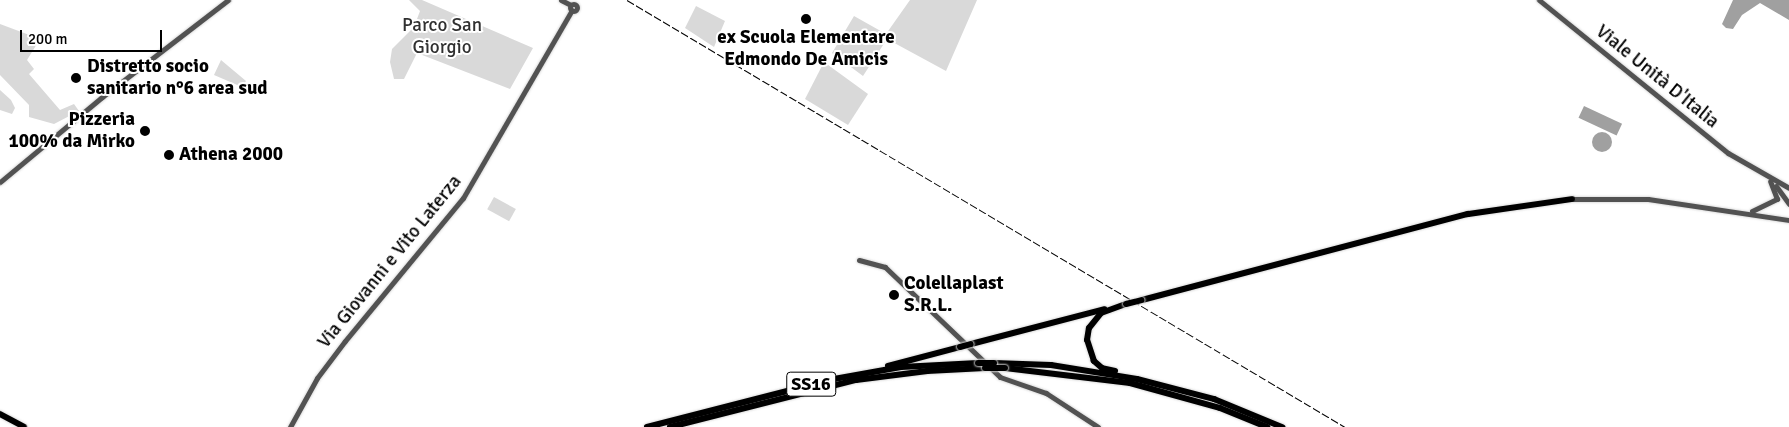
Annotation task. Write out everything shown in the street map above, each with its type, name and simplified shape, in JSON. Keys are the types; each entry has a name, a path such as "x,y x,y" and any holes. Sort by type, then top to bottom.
{"highway":[{"path":"859,374 959,344 971,344 1468,214 1572,200"},
{"path":"1126,304 1101,313 1089,328 1087,340 1094,360 1102,368 1165,382 1190,392"},
{"name":"SS16","path":"647,427 859,374 994,363 1086,370 1190,392 1282,427"},
{"name":"SS16","path":"670,427 856,380 927,371 984,368 1005,368 1130,383 1220,408 1267,427"},
{"path":"0,414 24,427"}],"street":[{"path":"0,182 94,103 228,0"},
{"name":"Via Giovanni e Vito Laterza","path":"290,427 317,378 345,341 463,198 572,8 561,0"},
{"name":"Viale Unità D'Italia","path":"1538,0 1688,122 1760,172"},
{"path":"1760,172 1774,184 1789,204"},
{"path":"1760,172 1789,188"},
{"path":"1751,211 1777,199 1774,184"},
{"path":"1572,200 1680,202 1751,211 1789,220"},
{"path":"859,260 884,267 959,344 1000,377 1046,393 1098,427"}],"green space":[{"name":"Parco San Giorgio","path":"409,0 422,0 533,48 510,89 417,53 404,79 394,79 390,62 392,49 414,27 420,11"},
{"path":"910,0 977,0 946,71 887,39 863,76 832,53 854,16 886,34"},
{"path":"696,6 725,21 714,47 685,28"},
{"path":"0,24 40,39 27,60 34,69 29,74 60,110 74,104 79,111 54,124 29,117 29,105 0,75"},
{"path":"221,60 246,81 242,87 214,75"},
{"path":"824,62 868,94 848,125 805,99"},
{"path":"0,90 11,100 15,108 12,114 0,110"},
{"path":"494,197 516,209 509,221 487,209"}],"shaded area":[{"path":"1733,0 1789,0 1789,20 1760,3 1742,15 1733,29 1726,28 1722,24"},
{"path":"1584,106 1622,124 1617,136 1579,118"},
{"path":"1602,132 1609,135 1612,142 1609,149 1602,152 1595,149 1592,142 1595,135"}],"railway":[{"path":"627,0 1345,427"}],"place":[{"name":"ex Scuola Elementare Edmondo De Amicis","path":"806,19"},
{"name":"Distretto socio sanitario n°6 area sud","path":"76,78"},
{"name":"Pizzeria 100% da Mirko","path":"145,131"},
{"name":"Athena 2000","path":"169,155"},
{"name":"Colellaplast S.R.L.","path":"894,295"}]}
